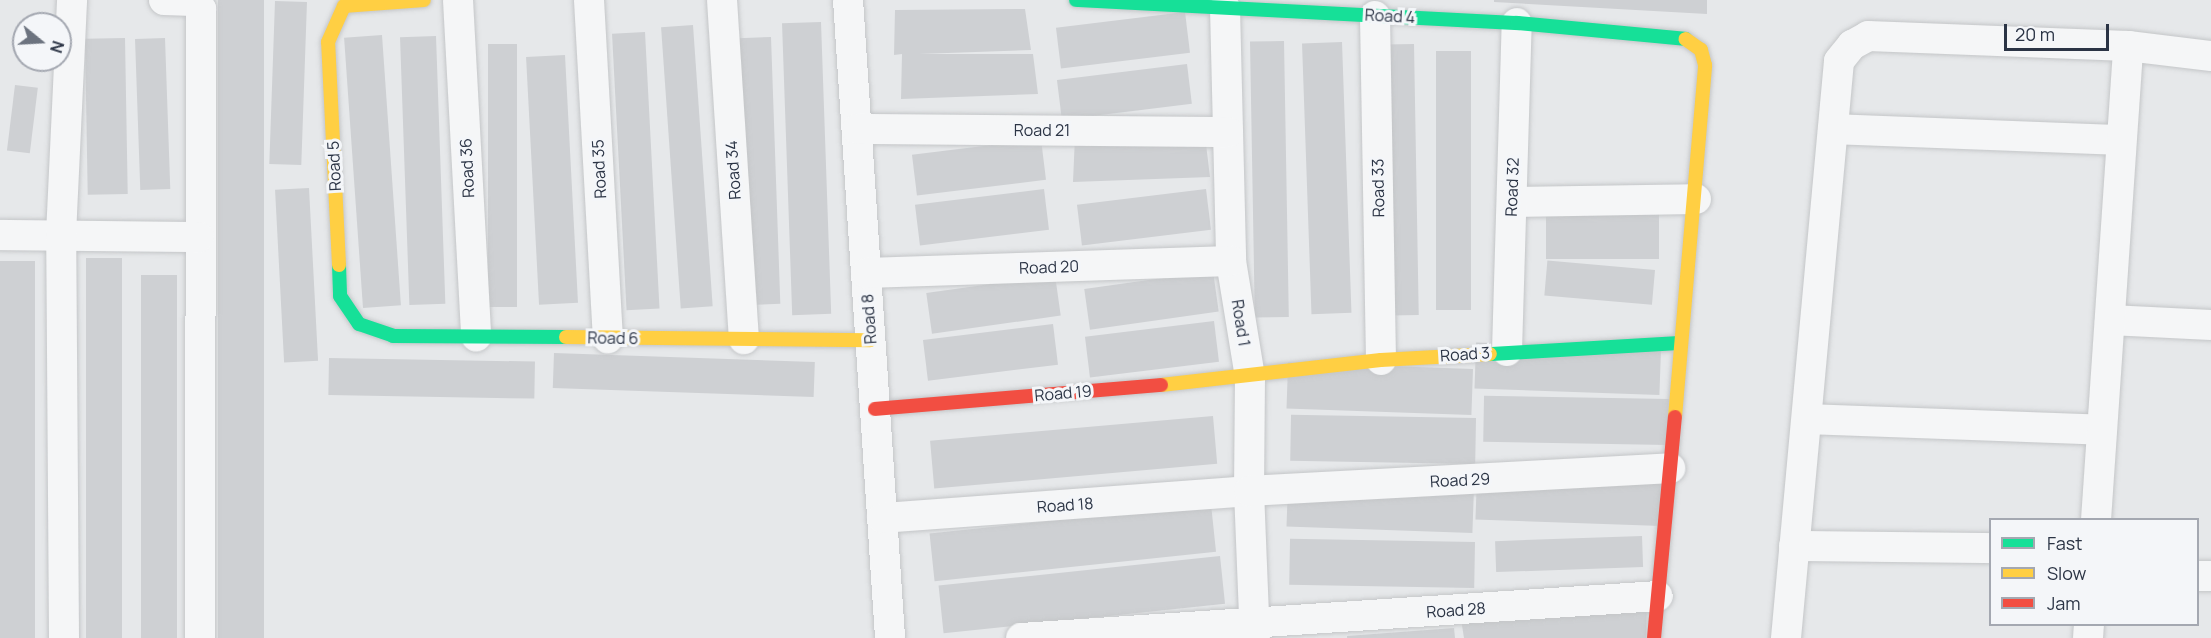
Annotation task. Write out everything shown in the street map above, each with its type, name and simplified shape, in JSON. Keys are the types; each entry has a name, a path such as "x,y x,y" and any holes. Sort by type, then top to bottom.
{"street":[{"path":"64,638 61,235 72,0"},
{"path":"164,0 194,1 201,9 200,638"},
{"name":"Road 5","path":"359,324 340,296 328,42 344,6 424,0"},
{"name":"Road 36","path":"458,0 476,337"},
{"name":"Road 35","path":"590,0 608,338"},
{"name":"Road 34","path":"722,0 744,339"},
{"name":"Road 8","path":"848,0 890,638"},
{"name":"Road 4","path":"1076,0 1517,23 1686,39 1701,50 1705,65 1695,199"},
{"name":"Road 1","path":"1225,8 1232,261 1250,377 1249,491 1254,631"},
{"name":"Road 33","path":"1375,16 1381,360"},
{"name":"Road 32","path":"1507,351 1517,23"},
{"path":"1786,638 1839,61 1852,45 1868,36 2128,46 2211,56"},
{"path":"2096,518 2128,46"},
{"name":"Road 21","path":"857,129 1228,132"},
{"path":"1833,129 2121,140"},
{"path":"1512,202 1695,199 1654,638"},
{"path":"0,235 199,237"},
{"name":"Road 20","path":"866,273 1232,261"},
{"path":"2110,320 2211,325"},
{"name":"Road 6","path":"359,324 393,336 870,340"},
{"name":"Road 3","path":"1250,377 1381,360 1507,351 1681,343"},
{"name":"Road 19","path":"875,409 1250,377"},
{"path":"1807,419 2102,430"},
{"name":"Road 29","path":"1249,491 1671,468"},
{"name":"Road 18","path":"882,518 1249,491"},
{"path":"1794,546 1989,548"},
{"name":"Road 28","path":"1021,638 1254,631 1658,596"}],"building":[{"path":"218,0 264,0 264,638 218,638"},
{"path":"1494,0 1707,0 1707,14 1494,2"},
{"path":"275,1 307,2 301,165 269,164"},
{"path":"1025,9 1031,50 919,54 1033,54 1038,94 901,99 902,54 894,55 895,10"},
{"path":"1185,12 1190,53 1061,69 1056,28"},
{"path":"821,22 831,314 792,315 782,23"},
{"path":"693,25 713,306 681,309 661,27"},
{"path":"645,32 659,309 627,310 612,34"},
{"path":"382,35 401,305 363,308 344,38"},
{"path":"436,36 445,304 409,305 400,37"},
{"path":"771,37 780,304 747,305 738,38"},
{"path":"125,38 128,194 88,195 85,39"},
{"path":"165,38 170,189 140,190 135,39"},
{"path":"1284,41 1289,317 1255,318 1250,42"},
{"path":"1342,42 1351,313 1311,314 1302,43"},
{"path":"488,44 517,44 517,307 488,307"},
{"path":"1414,44 1419,315 1390,315 1385,45"},
{"path":"1436,51 1471,51 1471,310 1436,310"},
{"path":"565,55 578,303 539,305 526,57"},
{"path":"1187,64 1192,104 1062,120 1057,80"},
{"path":"15,85 38,88 30,153 7,151"},
{"path":"1075,136 1205,136 1210,177 1073,182"},
{"path":"1041,139 1046,180 917,196 912,155"},
{"path":"309,188 318,361 284,363 275,190"},
{"path":"1044,189 1049,230 920,246 915,205"},
{"path":"1206,189 1211,230 1082,246 1077,205"},
{"path":"1546,210 1659,210 1659,259 1546,259"},
{"path":"86,258 122,258 122,638 86,638"},
{"path":"0,261 35,261 35,638 0,638"},
{"path":"1547,261 1655,270 1652,305 1544,295"},
{"path":"1213,271 1219,312 1090,330 1084,289"},
{"path":"141,275 177,275 177,638 141,638"},
{"path":"1055,275 1061,316 932,334 926,293"},
{"path":"1214,321 1219,362 1090,378 1085,337"},
{"path":"1053,324 1058,365 928,381 923,340"},
{"path":"1476,343 1661,349 1659,395 1475,389"},
{"path":"554,353 815,362 814,397 553,388"},
{"path":"329,358 535,362 534,399 328,395"},
{"path":"1288,363 1473,369 1471,415 1287,409"},
{"path":"1484,396 1669,399 1668,445 1483,442"},
{"path":"1291,415 1476,418 1475,464 1290,461"},
{"path":"1213,416 1217,464 934,489 930,441"},
{"path":"1477,473 1663,479 1661,526 1475,519"},
{"path":"1288,481 1474,487 1472,533 1287,526"},
{"path":"1211,504 1216,552 935,581 930,534"},
{"path":"1642,536 1643,567 1496,572 1495,541"},
{"path":"1290,539 1475,542 1474,588 1289,585"},
{"path":"1220,556 1225,604 944,633 939,586"},
{"path":"1647,606 1646,638 1464,638 1461,619"},
{"path":"1454,628 1455,638 1347,638 1347,636"}],"traffic: fast":[{"path":"1076,0 1517,23 1685,39"},
{"path":"339,265 340,296 359,324 393,336 566,337"},
{"path":"1490,354 1681,343"}],"traffic: slow":[{"path":"339,265 328,42 344,6 424,0"},
{"path":"1675,417 1705,65 1701,50 1685,39"},
{"path":"566,337 870,340"},
{"path":"1161,385 1381,360 1490,354"}],"traffic: jam":[{"path":"875,409 1161,385"},
{"path":"1654,638 1675,417"}]}
